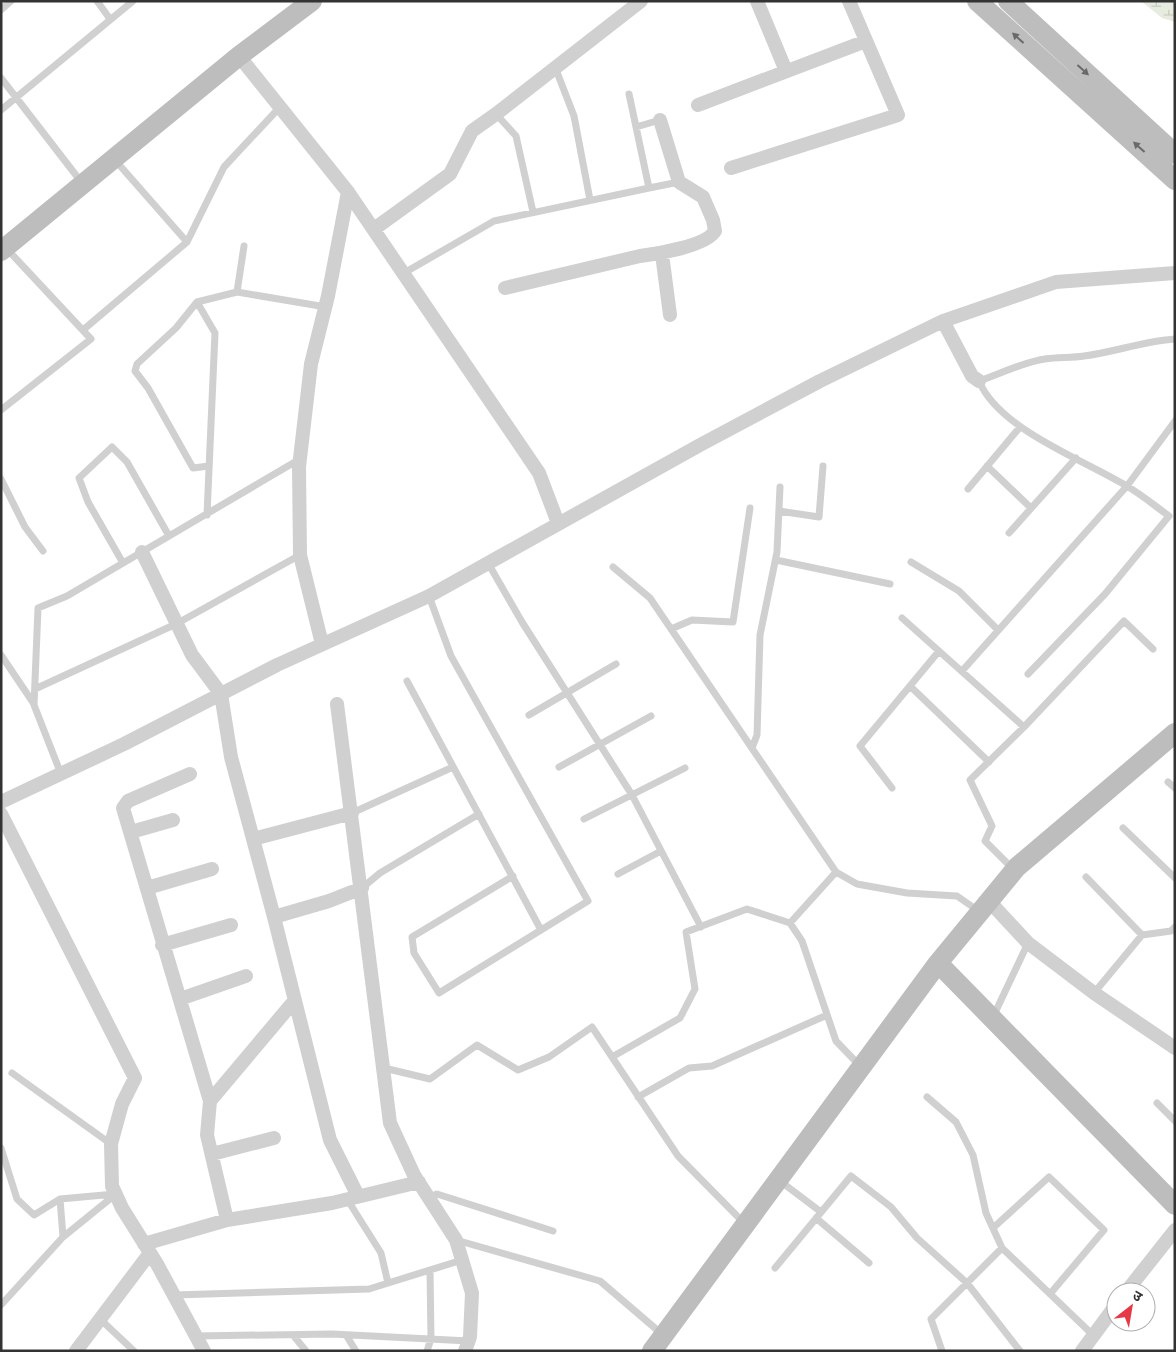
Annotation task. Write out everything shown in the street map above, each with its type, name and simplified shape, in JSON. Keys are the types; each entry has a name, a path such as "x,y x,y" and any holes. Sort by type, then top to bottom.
{"street":[{"path":"3,249 239,56 312,1"},
{"path":"374,230 450,174 472,131 555,67 624,6 641,1"},
{"path":"757,1 786,71"},
{"path":"731,168 898,115 849,1"},
{"path":"977,1 1175,180"},
{"path":"1008,1 1175,154"},
{"path":"698,105 866,41"},
{"path":"239,56 348,192 404,273 539,473 558,523"},
{"path":"505,288 640,256 662,254 703,240 715,231 703,197 679,182 660,120"},
{"path":"322,644 300,555 300,459 311,364 326,307 348,192"},
{"path":"662,254 670,315"},
{"path":"1,802 322,644 429,596 558,523 812,386 943,321 1056,282 1175,273"},
{"path":"943,321 972,376 979,381"},
{"path":"142,552 192,655 220,694 231,757 274,917 330,1140 353,1198"},
{"path":"338,704 390,1123 419,1182 456,1240 472,1293 467,1346"},
{"path":"658,1343 938,963 1014,870 1175,733"},
{"path":"190,774 125,804 124,808 162,945 210,1101 207,1135 227,1220"},
{"path":"253,839 352,813"},
{"path":"1,814 134,1078 122,1104 111,1144 112,1186 122,1208 147,1248 204,1351"},
{"path":"131,832 173,820"},
{"path":"147,888 212,869"},
{"path":"274,917 329,901 362,888"},
{"path":"984,907 1094,993 1175,1048"},
{"path":"162,945 231,925"},
{"path":"938,963 1175,1205"},
{"path":"180,999 246,976"},
{"path":"210,1101 295,1000"},
{"path":"212,1154 274,1138"},
{"path":"76,1351 100,1319 147,1248 227,1220 353,1198 419,1182"},
{"path":"1134,1282 1175,1230"},
{"path":"1082,1351 1106,1318"}],"lane":[{"path":"1,10 11,1"},
{"path":"97,1 110,20"},
{"path":"1,110 133,1"},
{"path":"555,67 574,116 590,200"},
{"path":"1,78 83,184"},
{"path":"629,94 649,188"},
{"path":"83,330 187,242 224,167 280,107"},
{"path":"496,114 516,136 533,212"},
{"path":"636,127 660,120"},
{"path":"114,159 187,242"},
{"path":"404,273 494,221 679,182"},
{"path":"237,292 244,246"},
{"path":"1,410 92,339 3,249"},
{"path":"209,466 193,468 148,388 135,371 137,364 176,328 196,302 237,292 326,307"},
{"path":"196,302 215,333 207,515"},
{"path":"1028,674 1104,594 1169,516 1127,486 1020,427 984,392 979,381 1044,359 1084,356 1130,345 1145,345 1154,340 1175,339"},
{"path":"962,671 1127,486 1175,421"},
{"path":"968,489 1020,427"},
{"path":"124,563 88,502 79,478 112,447 127,462 170,536"},
{"path":"1008,533 1076,458"},
{"path":"34,705 38,608 67,596 300,459"},
{"path":"779,511 820,517 823,466"},
{"path":"987,466 1031,508"},
{"path":"1,479 25,527 43,551"},
{"path":"752,748 757,735 760,635 776,560 780,488"},
{"path":"671,628 692,620 733,622 750,508"},
{"path":"35,689 176,624 300,555"},
{"path":"776,560 890,584"},
{"path":"911,562 959,590 998,630"},
{"path":"487,563 632,795 701,927"},
{"path":"613,567 650,598 836,872 857,884 907,893 957,896 984,907"},
{"path":"429,596 451,656 588,901 439,993 414,952 412,937 513,876"},
{"path":"902,618 1024,727"},
{"path":"1014,870 985,841 992,826 970,780 1024,727 1124,622 1153,649"},
{"path":"892,788 860,746 938,651"},
{"path":"1,655 34,705 61,774"},
{"path":"529,715 616,664"},
{"path":"407,681 541,930"},
{"path":"910,686 989,762"},
{"path":"559,767 651,716"},
{"path":"352,813 453,767"},
{"path":"584,819 685,768"},
{"path":"1168,782 1175,788"},
{"path":"362,888 380,873 479,814"},
{"path":"1123,828 1175,878"},
{"path":"618,874 661,851"},
{"path":"790,923 836,872"},
{"path":"1086,877 1142,935"},
{"path":"612,1057 680,1018 695,989 686,932 747,909 790,923 802,942 836,1040 861,1067"},
{"path":"1094,993 1142,935 1171,931 1175,927"},
{"path":"992,1019 1028,943"},
{"path":"638,1097 690,1068 712,1066 827,1015"},
{"path":"384,1068 430,1079 477,1045 518,1070 549,1057 592,1027 678,1156 745,1225"},
{"path":"12,1072 111,1144"},
{"path":"927,1097 956,1122 973,1155 986,1212 1002,1248 1093,1335"},
{"path":"1156,1102 1175,1121"},
{"path":"1,1148 17,1199 34,1215 60,1199 116,1194"},
{"path":"775,1268 851,1176 891,1207 917,1238 967,1283 1020,1351"},
{"path":"993,1228 1049,1177 1104,1230 1050,1294"},
{"path":"778,1180 819,1215 869,1263"},
{"path":"1,1304 63,1237 116,1194"},
{"path":"429,1198 437,1194 554,1231"},
{"path":"353,1198 381,1253 388,1283"},
{"path":"60,1199 63,1237"},
{"path":"456,1240 600,1281 658,1343"},
{"path":"942,1351 931,1319 1002,1248"},
{"path":"174,1296 369,1289 462,1260"},
{"path":"427,1351 431,1339 430,1270"},
{"path":"100,1319 134,1351"},
{"path":"293,1335 306,1351"},
{"path":"196,1336 346,1335 431,1339 467,1346"},
{"path":"346,1335 356,1351"}],"green space":[{"path":"1141,1 1175,1 1175,22 1162,18"}]}
